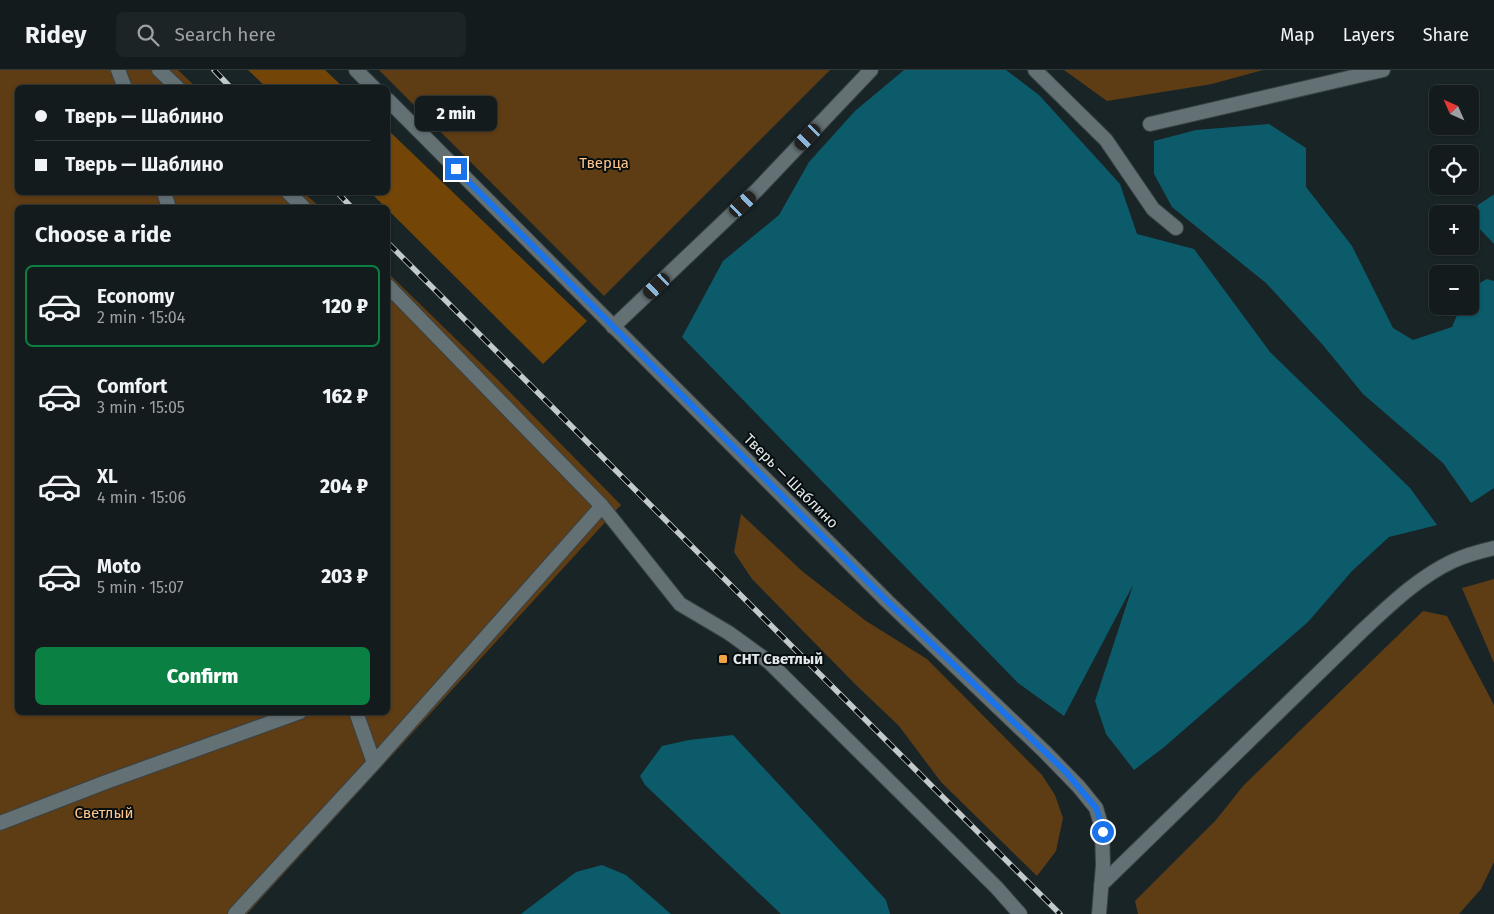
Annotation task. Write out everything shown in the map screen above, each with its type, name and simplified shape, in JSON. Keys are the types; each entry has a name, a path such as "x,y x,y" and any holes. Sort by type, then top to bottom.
{"street":[{"path":"118,70 124,85"},
{"path":"159,70 175,85"},
{"path":"356,70 371,85"},
{"path":"614,326 757,190 871,70"},
{"path":"1035,70 1106,140 1153,209 1176,228"},
{"path":"1150,124 1383,70"},
{"name":"Тверь — Шаблино","path":"390,102 887,601 1080,787 1096,808 1102,824 1103,851 1099,914"},
{"path":"291,195 301,205"},
{"path":"390,288 602,506 680,604 729,633 769,662 997,888 1020,914"},
{"path":"236,914 374,763 602,506"},
{"path":"1101,884 1350,642 1402,594 1432,572 1455,560 1494,548"},
{"path":"0,823 106,782 292,715"},
{"path":"357,715 374,763"}],"green space":[{"name":"Светлый","path":"0,70 178,70 194,85 15,85 15,195 306,195 318,205 15,205 15,715 390,715 390,275 497,379 621,505 247,914 0,914"},
{"name":"Тверца","path":"379,70 830,70 604,296"},
{"path":"1064,70 1263,70 1212,84 1107,101"},
{"path":"741,514 802,571 866,621 927,659 1042,775 1055,795 1063,818 1056,851 1037,876 941,782 899,726 752,579 734,552"},
{"path":"1494,579 1494,663 1462,588"},
{"path":"1423,611 1447,616 1494,705 1494,862 1481,889 1459,914 1138,914 1135,901 1216,820 1243,786"}],"shaded area":[{"path":"248,70 325,70 341,85 264,85"},
{"path":"390,132 587,321 543,364 390,212 390,205 383,205 373,195 390,195"}],"water":[{"path":"904,70 1006,70 1039,95 1120,184 1137,234 1194,249 1270,352 1410,488 1437,525 1389,537 1352,571 1308,622 1163,748 1134,770 1106,734 1095,701 1133,585 1064,716 1018,683 682,337 723,261 779,215 809,162 855,111"},
{"path":"1269,124 1306,148 1306,187 1352,246 1393,328 1413,340 1452,327 1457,315 1479,315 1479,283 1487,279 1494,281 1494,488 1471,503 1443,463 1363,394 1322,344 1266,283 1172,207 1154,174 1154,141 1196,130"},
{"path":"1494,195 1494,244 1479,228 1478,205"},
{"path":"733,735 886,900 890,914 781,914 645,785 640,776 662,746 689,740"},
{"path":"602,865 626,875 671,914 521,914 576,872"}],"railway":[{"path":"214,70 228,85"},
{"path":"340,195 349,205"},
{"path":"390,245 1060,914"}],"place":[{"name":"СНТ Светлый","path":"723,659"}],"route":[{"path":"456,169 887,601 1065,771 1096,808 1103,832"}]}
